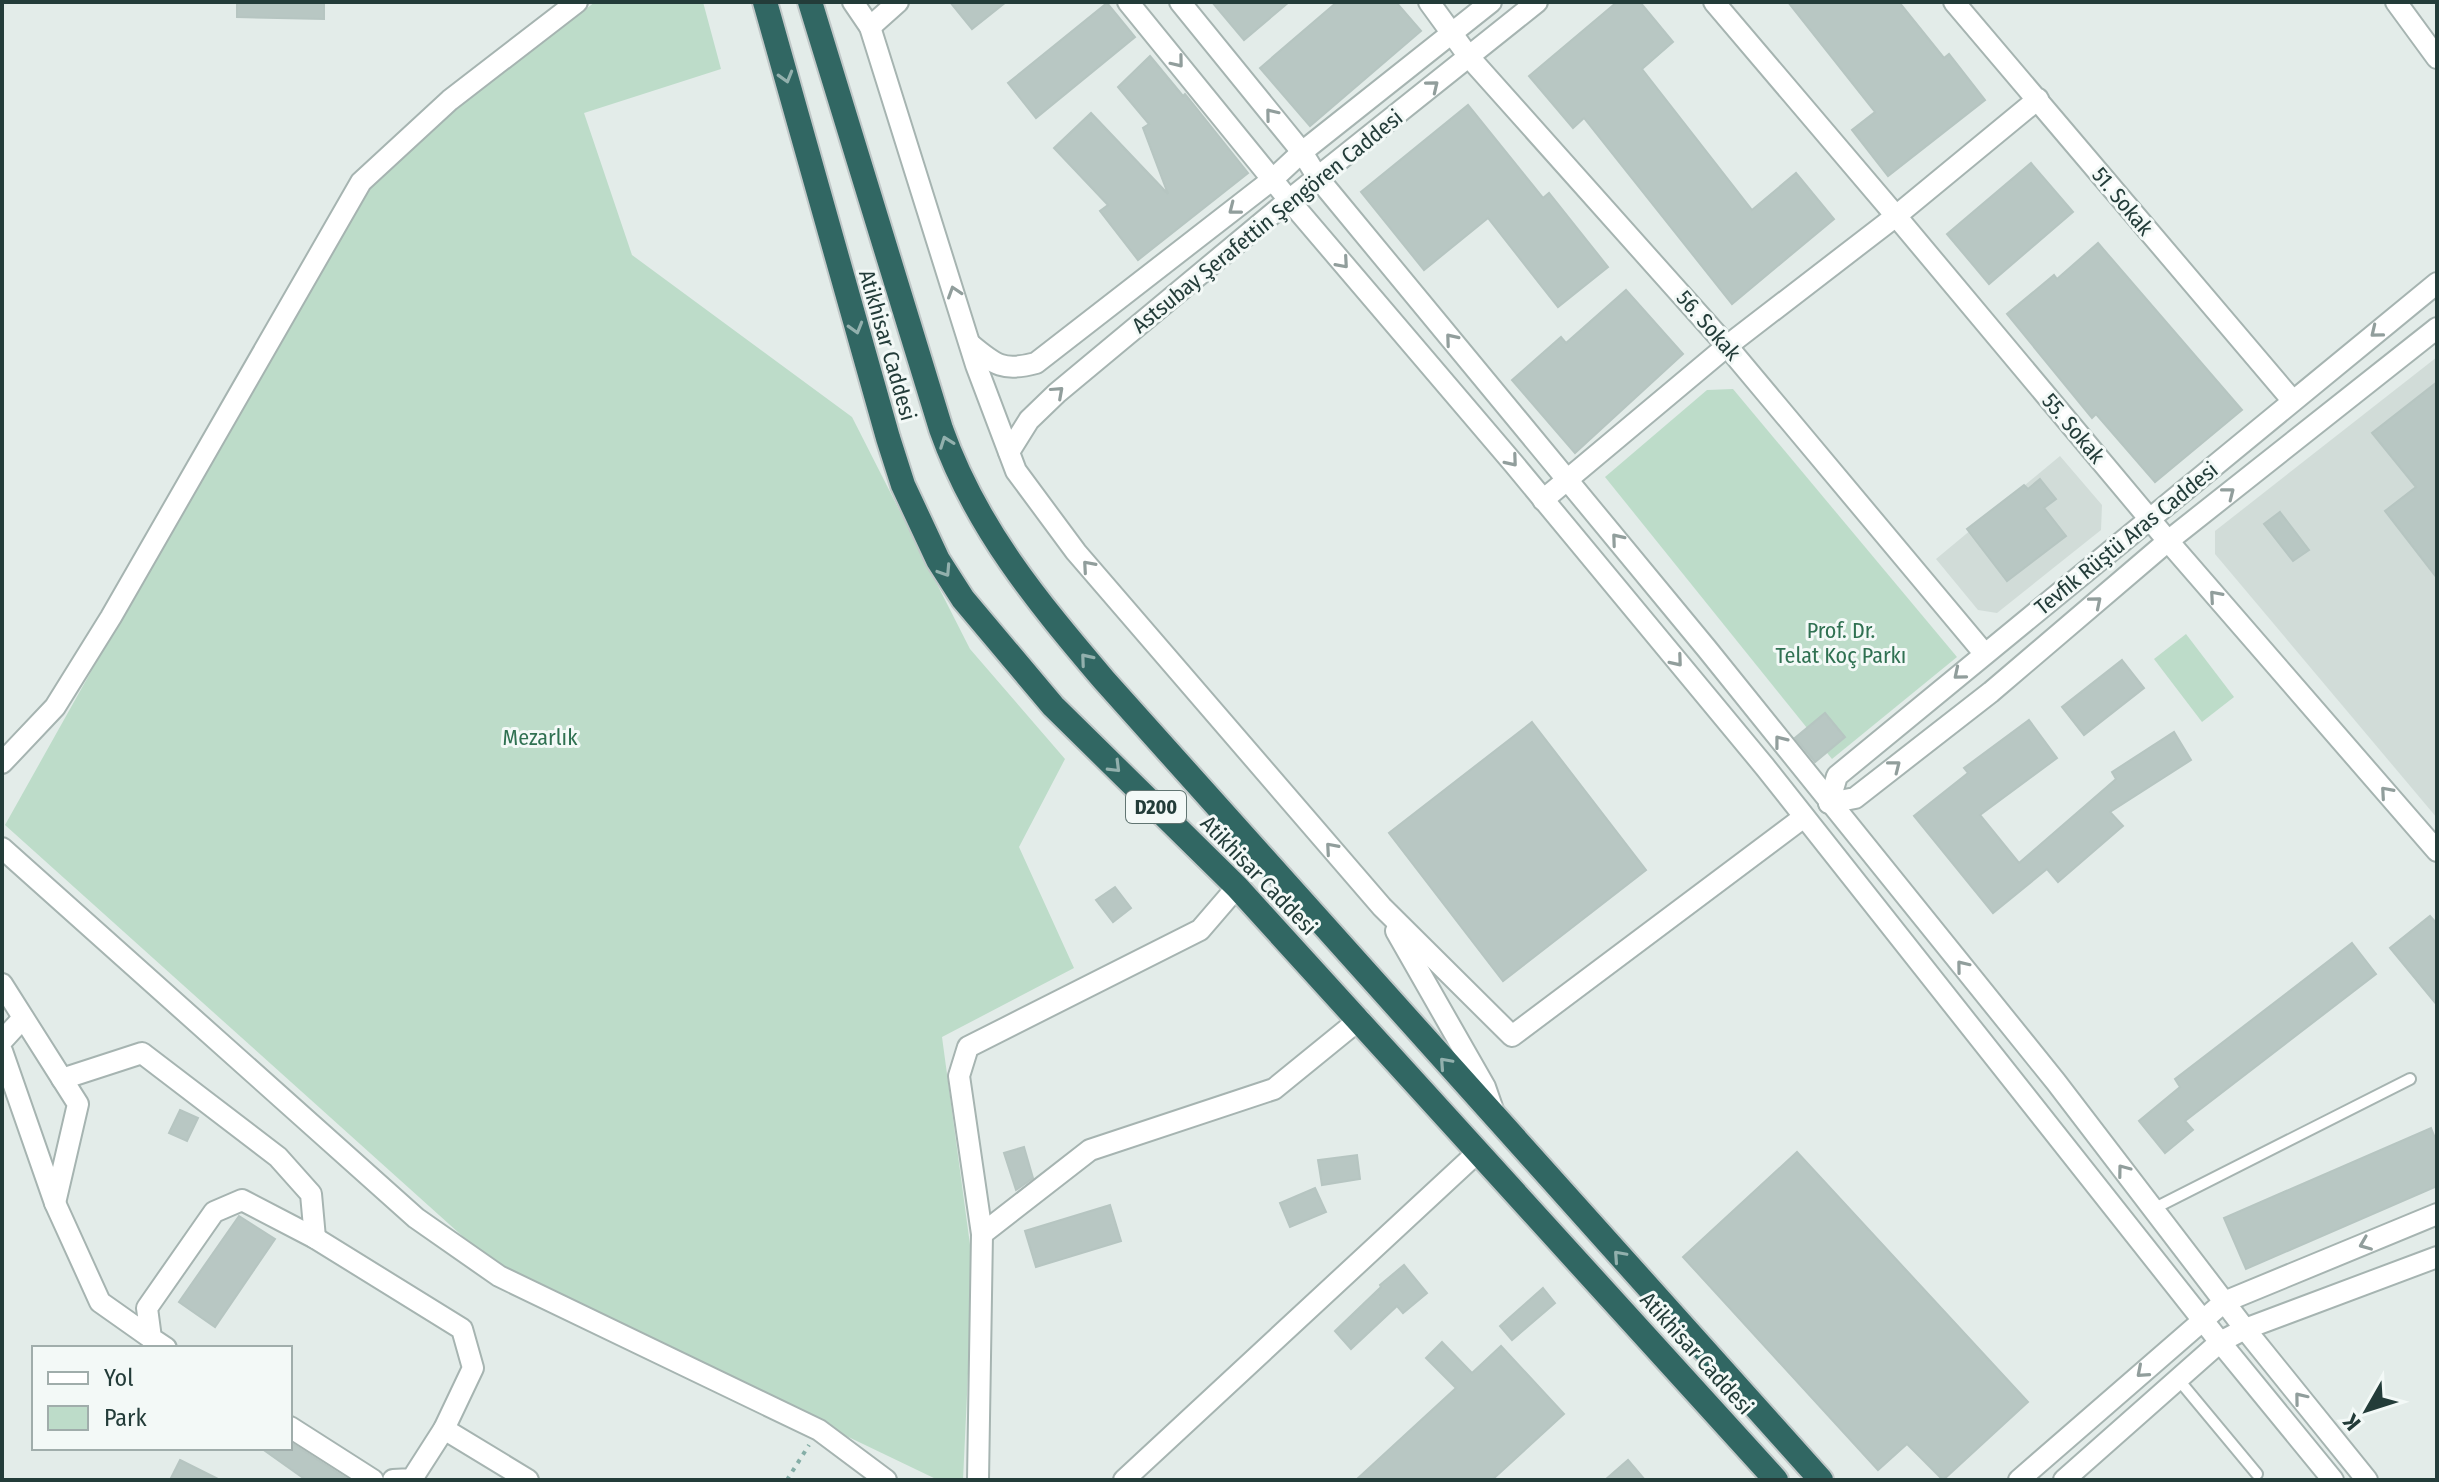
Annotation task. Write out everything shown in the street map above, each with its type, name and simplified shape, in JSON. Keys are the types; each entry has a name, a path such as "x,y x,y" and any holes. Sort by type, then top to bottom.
{"highway":[{"name":"Atikhisar Caddesi","path":"765,2 903,485 938,560 963,599 1053,706 1237,887 1360,1019 1776,1480"},
{"name":"Atikhisar Caddesi","path":"810,2 956,472 1008,560 1058,626 1821,1480"},
{"path":"1714,1411 1762,1480"}],"street":[{"path":"2,763 55,707 111,617 361,182 450,100 577,2"},
{"path":"853,2 870,27 970,343 1016,471 1076,552 1382,907 1512,1036 1804,817"},
{"path":"1128,2 1289,200 1543,500 1804,817 2333,1480"},
{"path":"1180,2 1302,152 1318,178 1707,649 2056,1082 2245,1329 2367,1480"},
{"name":"56. Sokak","path":"1429,2 1469,57 1727,346 1984,653"},
{"name":"Astsubay Şerafettin Şengören Caddesi","path":"970,343 999,366 1017,369 1036,363 1273,179 1302,152 1491,2"},
{"name":"Astsubay Şerafettin Şengören Caddesi","path":"1009,452 1029,420 1057,393 1289,200 1537,2"},
{"name":"55. Sokak","path":"1714,2 2168,541 2437,851"},
{"name":"51. Sokak","path":"1954,2 2292,400"},
{"path":"2396,2 2437,58"},
{"path":"870,27 892,5"},
{"path":"1543,500 1727,346 1896,216 2038,99"},
{"name":"Tevfik Rüştü Aras Caddesi","path":"2437,283 1837,776 1829,803 1855,798 1991,692 2168,541 2437,328"},
{"path":"2,848 416,1218 499,1276 819,1430 886,1480"},
{"path":"978,1480 982,1234 959,1076 968,1047 1200,930 1237,887"},
{"path":"1382,907 1485,1087 1498,1122"},
{"path":"2,984 78,1104 55,1203"},
{"path":"2,1041 23,1018"},
{"path":"982,1234 1090,1150 1274,1089 1360,1019"},
{"path":"2,1051 55,1203 100,1302 159,1343"},
{"path":"62,1079 142,1053 278,1157 311,1194 315,1238"},
{"path":"1124,1480 1479,1151"},
{"path":"159,1343 147,1308 214,1212 242,1200 315,1238 462,1329 473,1368 444,1429 412,1479 393,1480"},
{"path":"2019,1480 2224,1302 2437,1214"},
{"path":"2064,1480 2220,1342 2245,1329 2437,1257"},
{"path":"292,1428 373,1480"},
{"path":"444,1429 528,1480"}],"lane":[{"path":"2153,1209 2410,1079"},
{"path":"2178,1379 2257,1474"}],"path":[{"path":"787,1480 819,1430"}],"shaded area":[{"path":"2437,357 2437,818 2215,554 2215,531"},
{"path":"2060,456 2102,505 2101,530 1997,613 1978,610 1936,559"}],"green space":[{"name":"Mezarlık","path":"595,2 703,2 721,69 584,113 632,255 852,417 970,649 1065,759 1019,847 1074,968 942,1037 973,1267 963,1480 938,1480 499,1269 5,825 357,197 399,151"},
{"name":"Prof. Dr. Telat Koç Parkı","path":"1733,389 1957,657 1832,759 1605,477 1707,390"},
{"path":"2186,634 2234,697 2202,722 2154,659"}],"building":[{"path":"237,2 324,2 324,19 237,17"},
{"path":"950,2 1006,2 972,29"},
{"path":"1212,2 1289,2 1244,40"},
{"path":"1337,2 1396,2 1421,31 1310,126 1260,68"},
{"path":"1617,2 1640,2 1673,42 1642,69 1752,210 1796,173 1834,219 1732,304 1584,118 1573,128 1529,76"},
{"path":"1788,2 1899,2 1944,58 1949,54 1985,100 1888,176 1852,130 1875,112"},
{"path":"1107,3 1135,37 1036,118 1008,83"},
{"path":"1150,56 1183,96 1185,94 1248,173 1138,260 1100,211 1108,205 1054,148 1091,113 1168,194 1143,128 1149,124 1118,87"},
{"path":"1468,105 1543,198 1549,193 1608,267 1558,307 1488,218 1424,270 1361,192"},
{"path":"2031,163 2073,212 1989,284 1947,234"},
{"path":"2098,243 2242,410 2155,482 2096,414 2092,418 2007,314 2054,275 2057,279"},
{"path":"1626,290 1683,354 1575,453 1512,380 1561,337 1566,343"},
{"path":"2437,382 2437,578 2385,511 2416,487 2372,433"},
{"path":"2040,479 2056,499 2044,508 2066,536 2007,581 1967,529 2024,485 2028,489"},
{"path":"2280,512 2309,550 2293,561 2264,524"},
{"path":"2122,660 2144,688 2084,735 2062,707"},
{"path":"1825,713 1845,737 1815,762 1795,738"},
{"path":"2029,720 2057,758 1980,815 2019,863 2116,779 2112,772 2174,732 2191,760 2110,812 2123,826 2058,882 2047,869 1993,913 1914,816 1968,773 1964,768"},
{"path":"1532,722 1646,870 1503,981 1389,833"},
{"path":"1115,887 1131,908 1113,922 1096,900"},
{"path":"2430,916 2437,924 2437,1005 2390,948"},
{"path":"2352,943 2376,974 2185,1121 2193,1130 2165,1153 2139,1121 2180,1087 2175,1079"},
{"path":"180,1110 198,1118 187,1141 169,1133"},
{"path":"2431,1128 2437,1143 2437,1186 2246,1269 2224,1218"},
{"path":"1024,1147 1033,1178 1016,1190 1004,1153"},
{"path":"1797,1152 2028,1402 1943,1480 1907,1444 1878,1470 1683,1257"},
{"path":"1357,1155 1360,1179 1322,1185 1318,1160"},
{"path":"1315,1188 1326,1212 1290,1227 1280,1203"},
{"path":"1110,1205 1121,1241 1036,1267 1025,1231"},
{"path":"239,1216 275,1239 215,1327 179,1302"},
{"path":"1404,1265 1427,1293 1403,1313 1397,1306 1351,1349 1335,1331"},
{"path":"1543,1288 1555,1303 1512,1340 1500,1326"},
{"path":"1442,1342 1472,1373 1501,1346 1564,1414 1492,1480 1356,1480 1456,1388 1426,1358"},
{"path":"292,1443 349,1480 306,1480 264,1450 292,1450"},
{"path":"180,1460 220,1480 170,1480"},
{"path":"1628,1460 1645,1480 1605,1480"}]}
